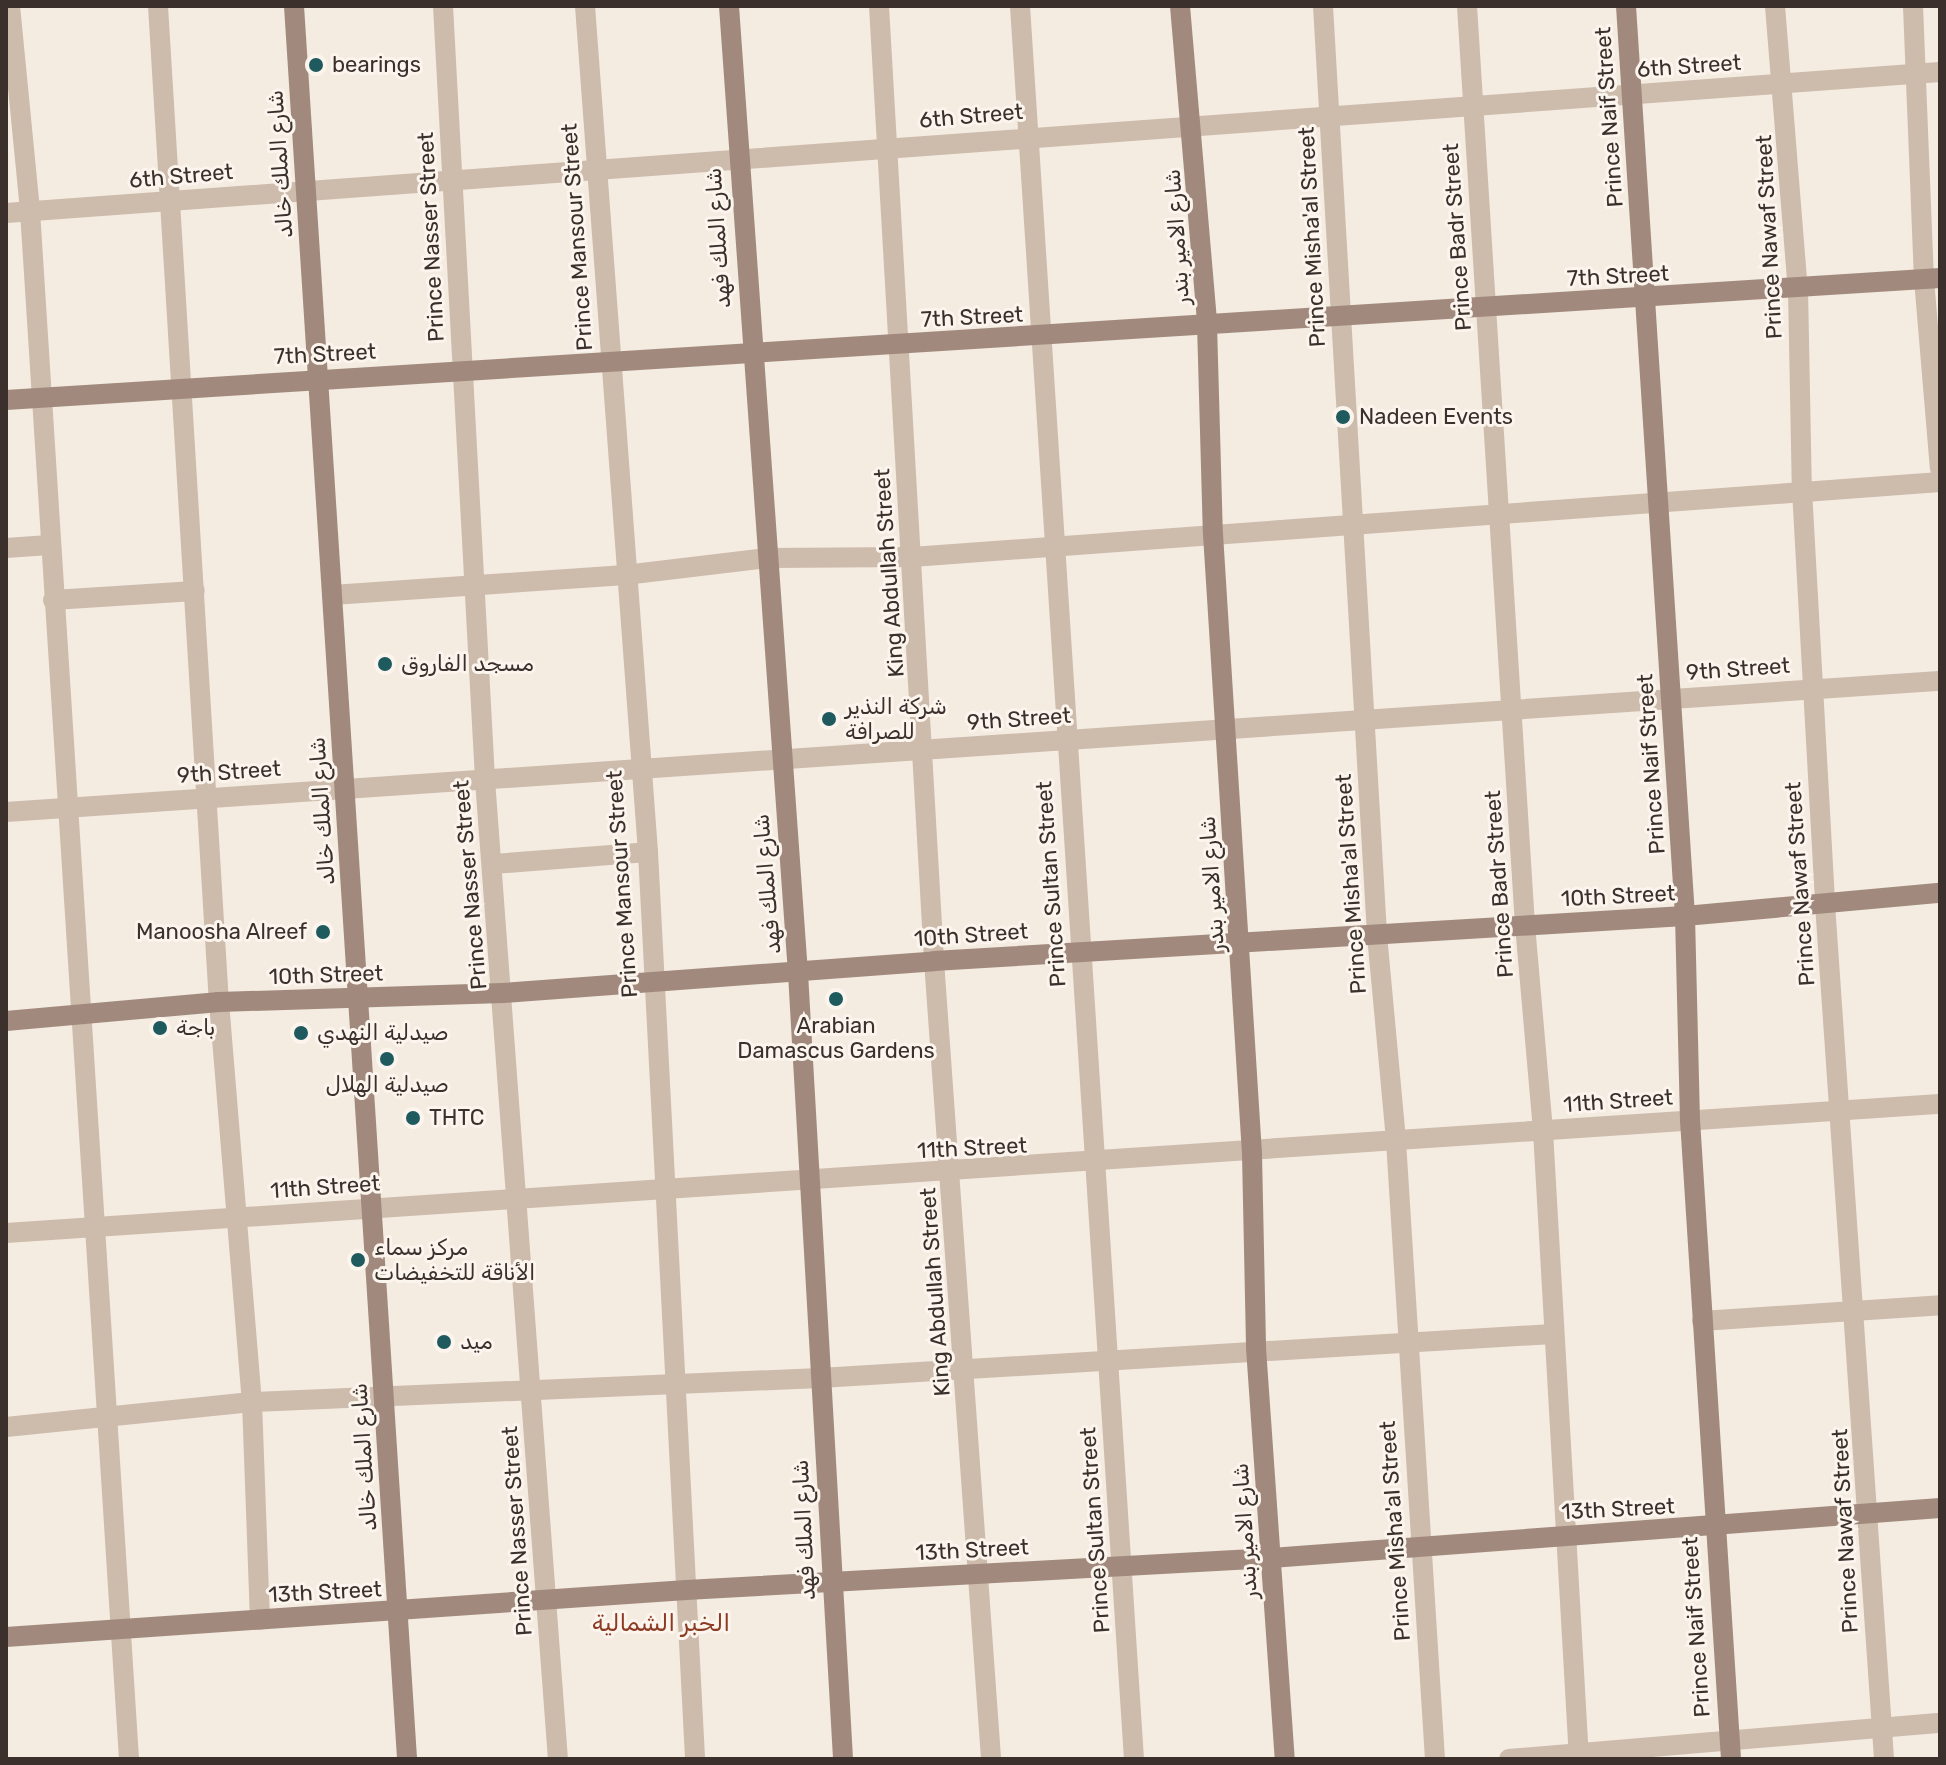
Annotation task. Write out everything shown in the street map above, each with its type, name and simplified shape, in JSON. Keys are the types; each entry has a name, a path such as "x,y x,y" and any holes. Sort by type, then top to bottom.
{"street":[{"path":"10,6 30,211 79,1017 111,1418 129,1759"},
{"path":"158,6 209,798 219,1002 252,1402 260,1620"},
{"name":"شارع الملك خالد","path":"294,6 407,1759"},
{"name":"Prince Nasser Street","path":"443,6 485,780 519,1198 530,1391 558,1759"},
{"name":"Prince Mansour Street","path":"585,6 638,768 648,852 695,1759"},
{"name":"شارع الملك فهد","path":"729,6 736,157 798,973 843,1759"},
{"name":"King Abdullah Street","path":"879,6 934,961 991,1759"},
{"name":"Prince Sultan Street","path":"1020,6 1040,337 1057,545 1065,740 1097,1164 1134,1759"},
{"name":"شارع الامير بندر","path":"1180,6 1193,124 1207,324 1213,534 1252,1154 1256,1348 1285,1759"},
{"name":"Prince Misha'al Street","path":"1323,6 1377,935 1396,1141 1435,1759"},
{"name":"Prince Badr Street","path":"1467,6 1525,925 1543,1131 1578,1757"},
{"name":"Prince Naif Street","path":"1626,6 1685,916 1690,1120 1713,1527 1731,1759"},
{"name":"Prince Nawaf Street","path":"1775,6 1784,83 1798,289 1802,490 1825,904 1856,1309 1884,1759"},
{"path":"1913,6 1932,278 1940,468"},
{"name":"6th Street","path":"6,213 1028,135 1940,72"},
{"name":"7th Street","path":"6,400 751,351 1040,337 1207,324 1645,299 1932,278"},
{"path":"332,595 625,575 768,558 912,557 1940,482"},
{"path":"6,548 49,545"},
{"path":"53,600 195,591"},
{"name":"9th Street","path":"6,812 1940,681"},
{"path":"493,864 648,852"},
{"name":"10th Street","path":"6,1021 79,1017 219,1002 503,993 934,961 1685,916 1940,893"},
{"name":"11th Street","path":"6,1233 373,1207 1252,1154 1396,1141 1940,1104"},
{"path":"1702,1321 1940,1305"},
{"path":"6,1427 252,1402 530,1391 674,1381 820,1378 1109,1361 1256,1348 1553,1334"},
{"name":"13th Street","path":"6,1637 686,1590 1271,1558 1940,1508"},
{"path":"1509,1759 1578,1757 1728,1737 1940,1723"}],"place":[{"name":"bearings","path":"316,65"},
{"name":"Nadeen Events","path":"1343,417"},
{"name":"مسجد الفاروق","path":"385,664"},
{"name":"شركة النذير للصرافة","path":"829,719"},
{"name":"Manoosha Alreef","path":"323,932"},
{"name":"Arabian Damascus Gardens","path":"836,999"},
{"name":"باجة","path":"160,1028"},
{"name":"صيدلية النهدي","path":"301,1033"},
{"name":"صيدلية الهلال","path":"387,1059"},
{"name":"THTC","path":"413,1118"},
{"name":"مركز سماء الأناقة للتخفيضات","path":"358,1260"},
{"name":"ميد","path":"444,1342"}],"district":[{"name":"الخبر الشمالية","path":"661,1624"}]}
